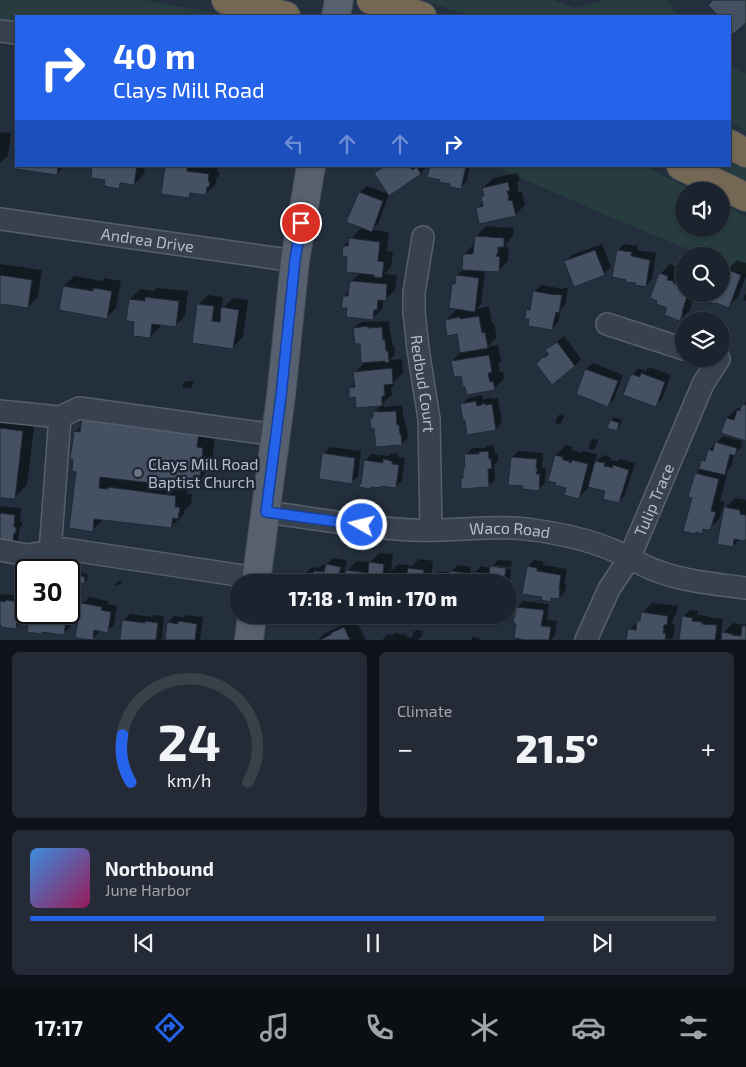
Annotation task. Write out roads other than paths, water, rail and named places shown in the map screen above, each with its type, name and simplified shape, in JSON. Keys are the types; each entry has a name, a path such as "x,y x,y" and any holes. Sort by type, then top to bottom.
{"highway":[{"path":"226,0 279,14"},
{"path":"371,0 411,13"},
{"path":"731,145 746,153"},
{"path":"683,167 746,197"}],"main road":[{"path":"336,15 339,0"},
{"path":"258,574 276,435 295,260 311,167"},
{"path":"249,640 251,624"}],"street":[{"path":"0,31 15,34"},
{"name":"Andrea Drive","path":"0,219 295,260"},
{"name":"Redbud Court","path":"423,237 414,293 414,312 429,419 431,530"},
{"path":"607,324 675,346"},
{"name":"Tulip Trace","path":"586,640 609,589 629,559 703,384 714,367"},
{"path":"0,411 60,417 79,408 276,435"},
{"path":"50,552 60,417"},
{"name":"Waco Road","path":"266,512 412,530 499,528 535,530 595,544 645,566 674,576 746,588"},
{"path":"0,550 27,555 66,549 229,575"}],"place":[{"name":"Clays Mill Road Baptist Church","path":"138,473"}]}
